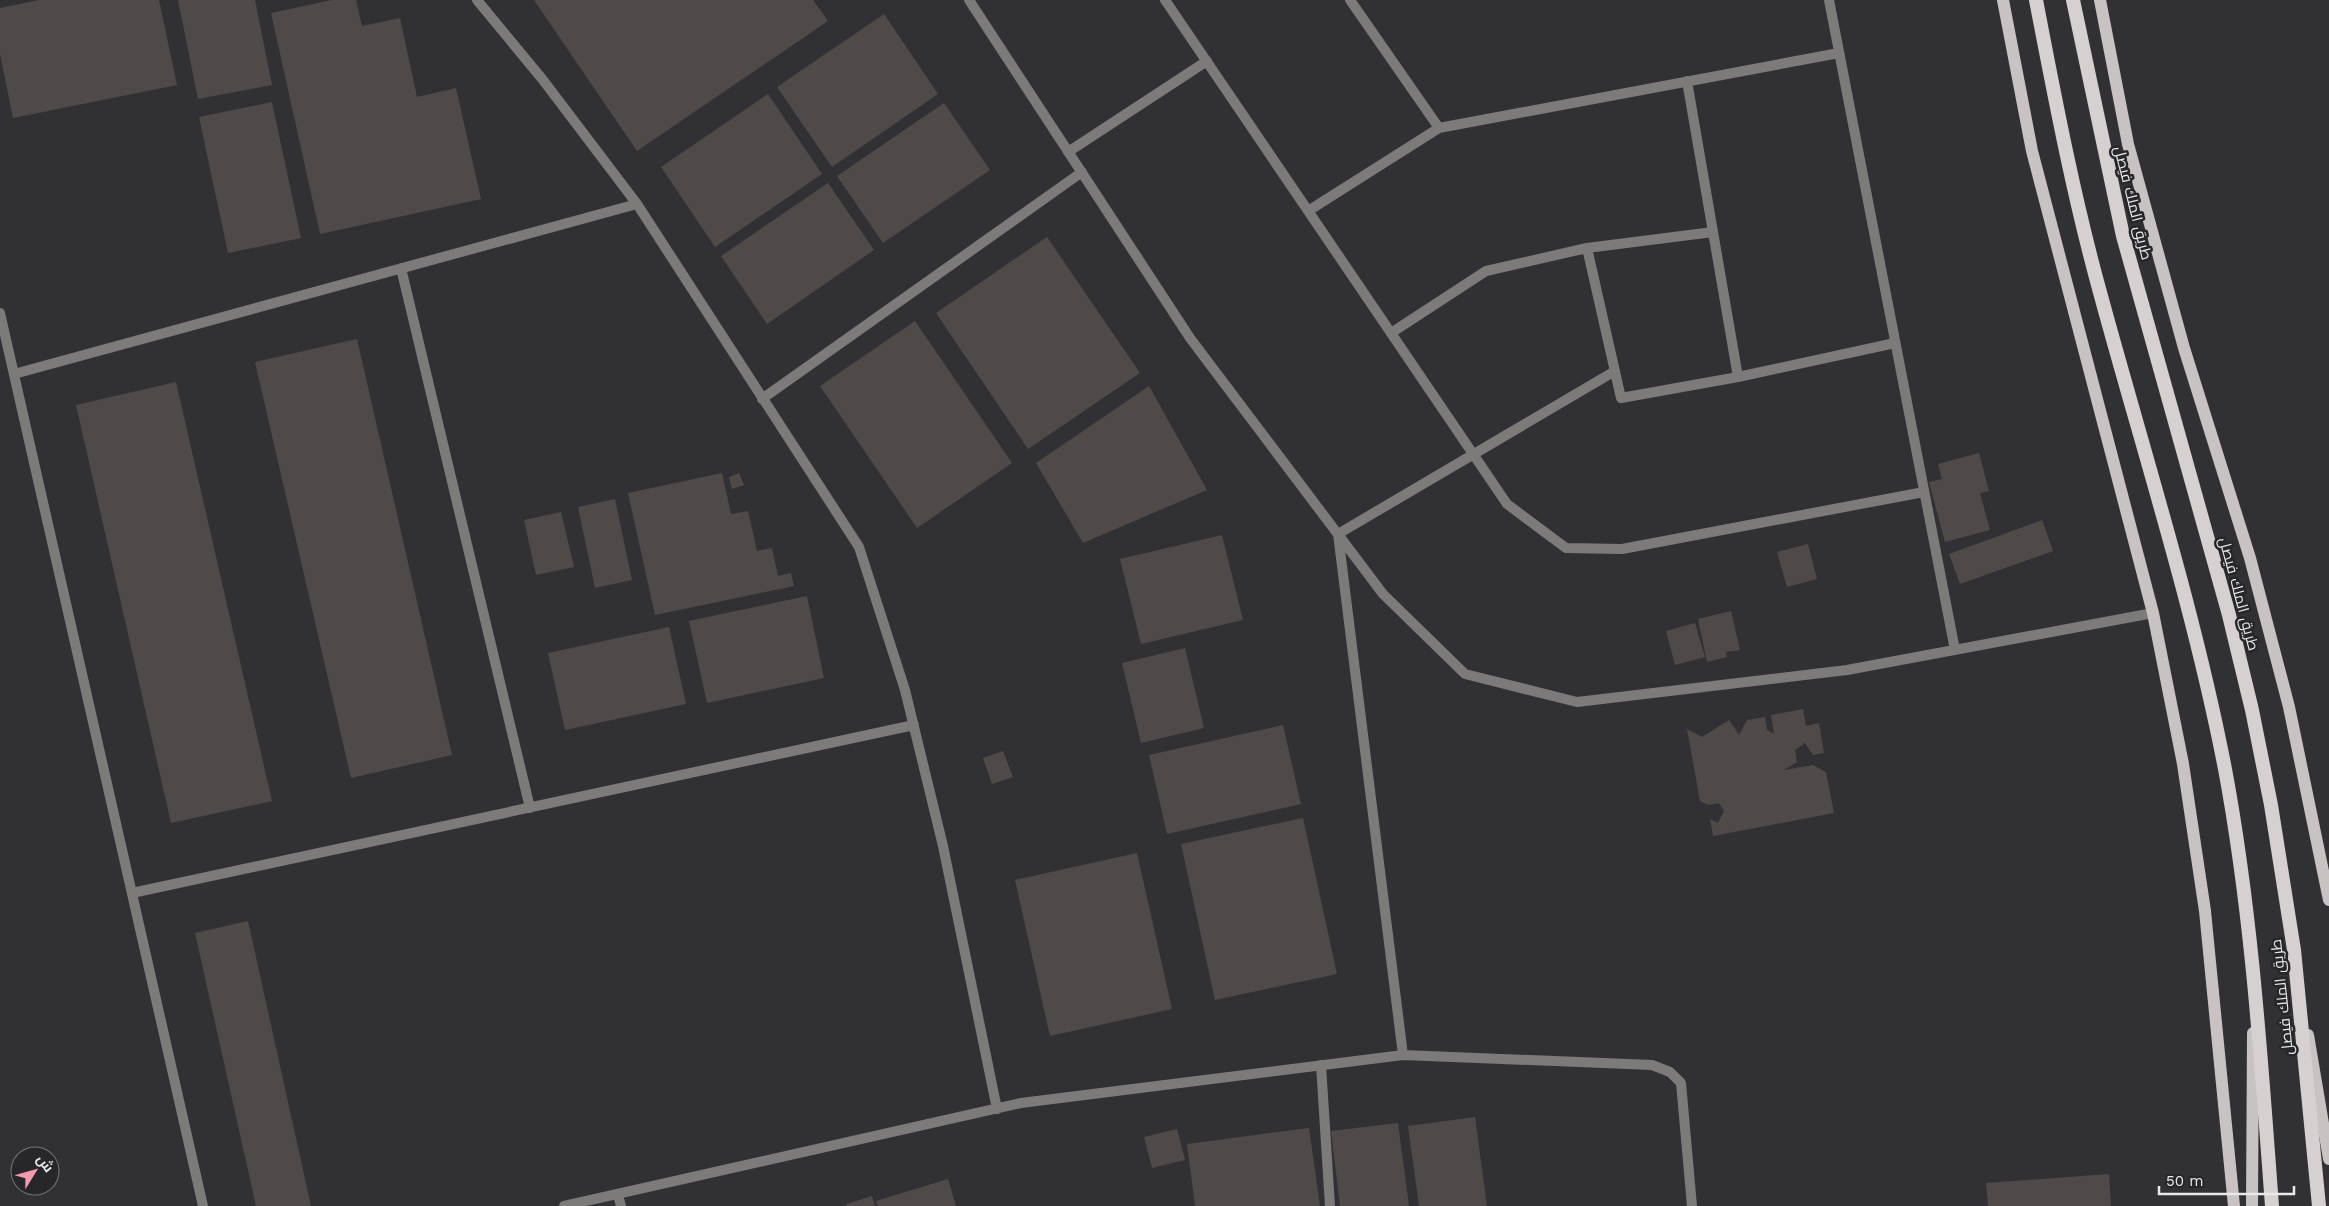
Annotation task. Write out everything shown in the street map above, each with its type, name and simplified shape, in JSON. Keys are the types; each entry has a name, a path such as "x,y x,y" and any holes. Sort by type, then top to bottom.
{"highway":[{"name":"طريق الملك فيصل","path":"2036,0 2078,210 2171,540 2200,655 2225,770 2254,970 2272,1206"},
{"name":"طريق الملك فيصل","path":"2073,0 2123,236 2229,616 2252,710 2271,804 2294,950 2319,1206"}],"main road":[{"path":"2003,0 2033,158 2153,613 2183,764 2205,911 2234,1206"},
{"path":"2100,0 2130,153 2184,348 2250,558 2286,698 2329,900"},
{"path":"2294,950 2329,1159"},
{"path":"2252,1206 2254,970"}],"street":[{"path":"477,0 543,80 636,204 859,547 905,690 914,725 943,846 996,1109"},
{"path":"969,0 1190,338 1383,594 1465,674 1577,702 1847,670 2153,613"},
{"path":"1165,0 1507,504 1566,548 1622,549 1924,492"},
{"path":"1350,0 1439,128"},
{"path":"1829,0 1955,650"},
{"path":"1308,211 1439,128 1839,53"},
{"path":"1068,152 1207,61"},
{"path":"1687,81 1738,377"},
{"path":"762,400 1082,172"},
{"path":"14,374 636,204"},
{"path":"1391,333 1486,271 1587,248 1714,232"},
{"path":"1587,248 1621,398 1738,377 1895,343"},
{"path":"401,268 530,808"},
{"path":"0,313 203,1206"},
{"path":"1338,534 1615,371"},
{"path":"1338,534 1403,1055"},
{"path":"132,894 914,725"},
{"path":"564,1206 1021,1103 1403,1055 1652,1065 1670,1072 1681,1084 1692,1206"},
{"path":"1321,1065 1330,1206"},
{"path":"618,1195 621,1206"}],"building":[{"path":"39,0 159,0 177,85 13,118 0,54 0,8"},
{"path":"178,0 255,0 272,85 198,99"},
{"path":"332,0 356,0 362,26 400,18 417,97 456,88 481,199 320,234 271,13"},
{"path":"534,0 813,0 828,21 637,151"},
{"path":"884,14 938,94 832,167 777,87"},
{"path":"768,94 822,174 715,247 661,167"},
{"path":"272,102 301,238 228,253 199,117"},
{"path":"944,103 990,170 883,243 837,176"},
{"path":"828,183 874,250 767,324 721,256"},
{"path":"1047,237 1140,373 1028,449 936,313"},
{"path":"915,321 1012,463 917,528 820,386"},
{"path":"357,339 452,755 351,778 255,362"},
{"path":"176,382 272,801 171,823 76,405"},
{"path":"1149,386 1207,490 1083,543 1036,463"},
{"path":"1979,453 1989,491 1980,493 1990,530 1945,542 1929,482 1942,479 1938,464"},
{"path":"722,473 731,514 748,511 757,551 772,548 778,576 791,573 794,586 655,615 628,493"},
{"path":"739,473 744,485 732,489 729,477"},
{"path":"615,499 632,580 595,588 578,507"},
{"path":"561,512 574,567 536,575 524,520"},
{"path":"2042,520 2053,551 1960,584 1949,554"},
{"path":"1222,535 1243,620 1141,644 1120,559"},
{"path":"1808,544 1817,579 1787,587 1777,552"},
{"path":"807,596 824,678 707,703 689,621"},
{"path":"1731,611 1740,650 1726,652 1727,657 1707,662 1698,619"},
{"path":"1695,623 1705,657 1675,665 1666,631"},
{"path":"669,627 686,704 565,730 548,653"},
{"path":"1185,648 1204,728 1141,743 1122,663"},
{"path":"1803,709 1806,726 1819,723 1824,753 1813,755 1805,743 1795,750 1797,762 1784,770 1813,765 1826,772 1834,813 1713,836 1710,819 1718,823 1724,811 1719,803 1708,805 1700,801 1687,729 1702,737 1729,720 1739,735 1747,720 1765,717 1767,730 1774,734 1771,715"},
{"path":"1283,725 1301,804 1167,834 1149,755"},
{"path":"1003,751 1013,777 992,784 983,758"},
{"path":"1303,818 1337,974 1215,1000 1181,844"},
{"path":"1137,853 1172,1009 1050,1036 1015,880"},
{"path":"248,921 311,1206 256,1206 195,933"},
{"path":"1475,1117 1487,1206 1419,1206 1408,1126"},
{"path":"1398,1123 1409,1206 1340,1206 1331,1131"},
{"path":"1309,1128 1320,1206 1195,1206 1187,1144"},
{"path":"1177,1129 1185,1160 1152,1168 1144,1137"},
{"path":"2109,1174 2111,1206 1988,1206 1986,1183"},
{"path":"948,1179 956,1206 878,1206 876,1201"},
{"path":"872,1196 875,1206 847,1206 846,1204"}]}
